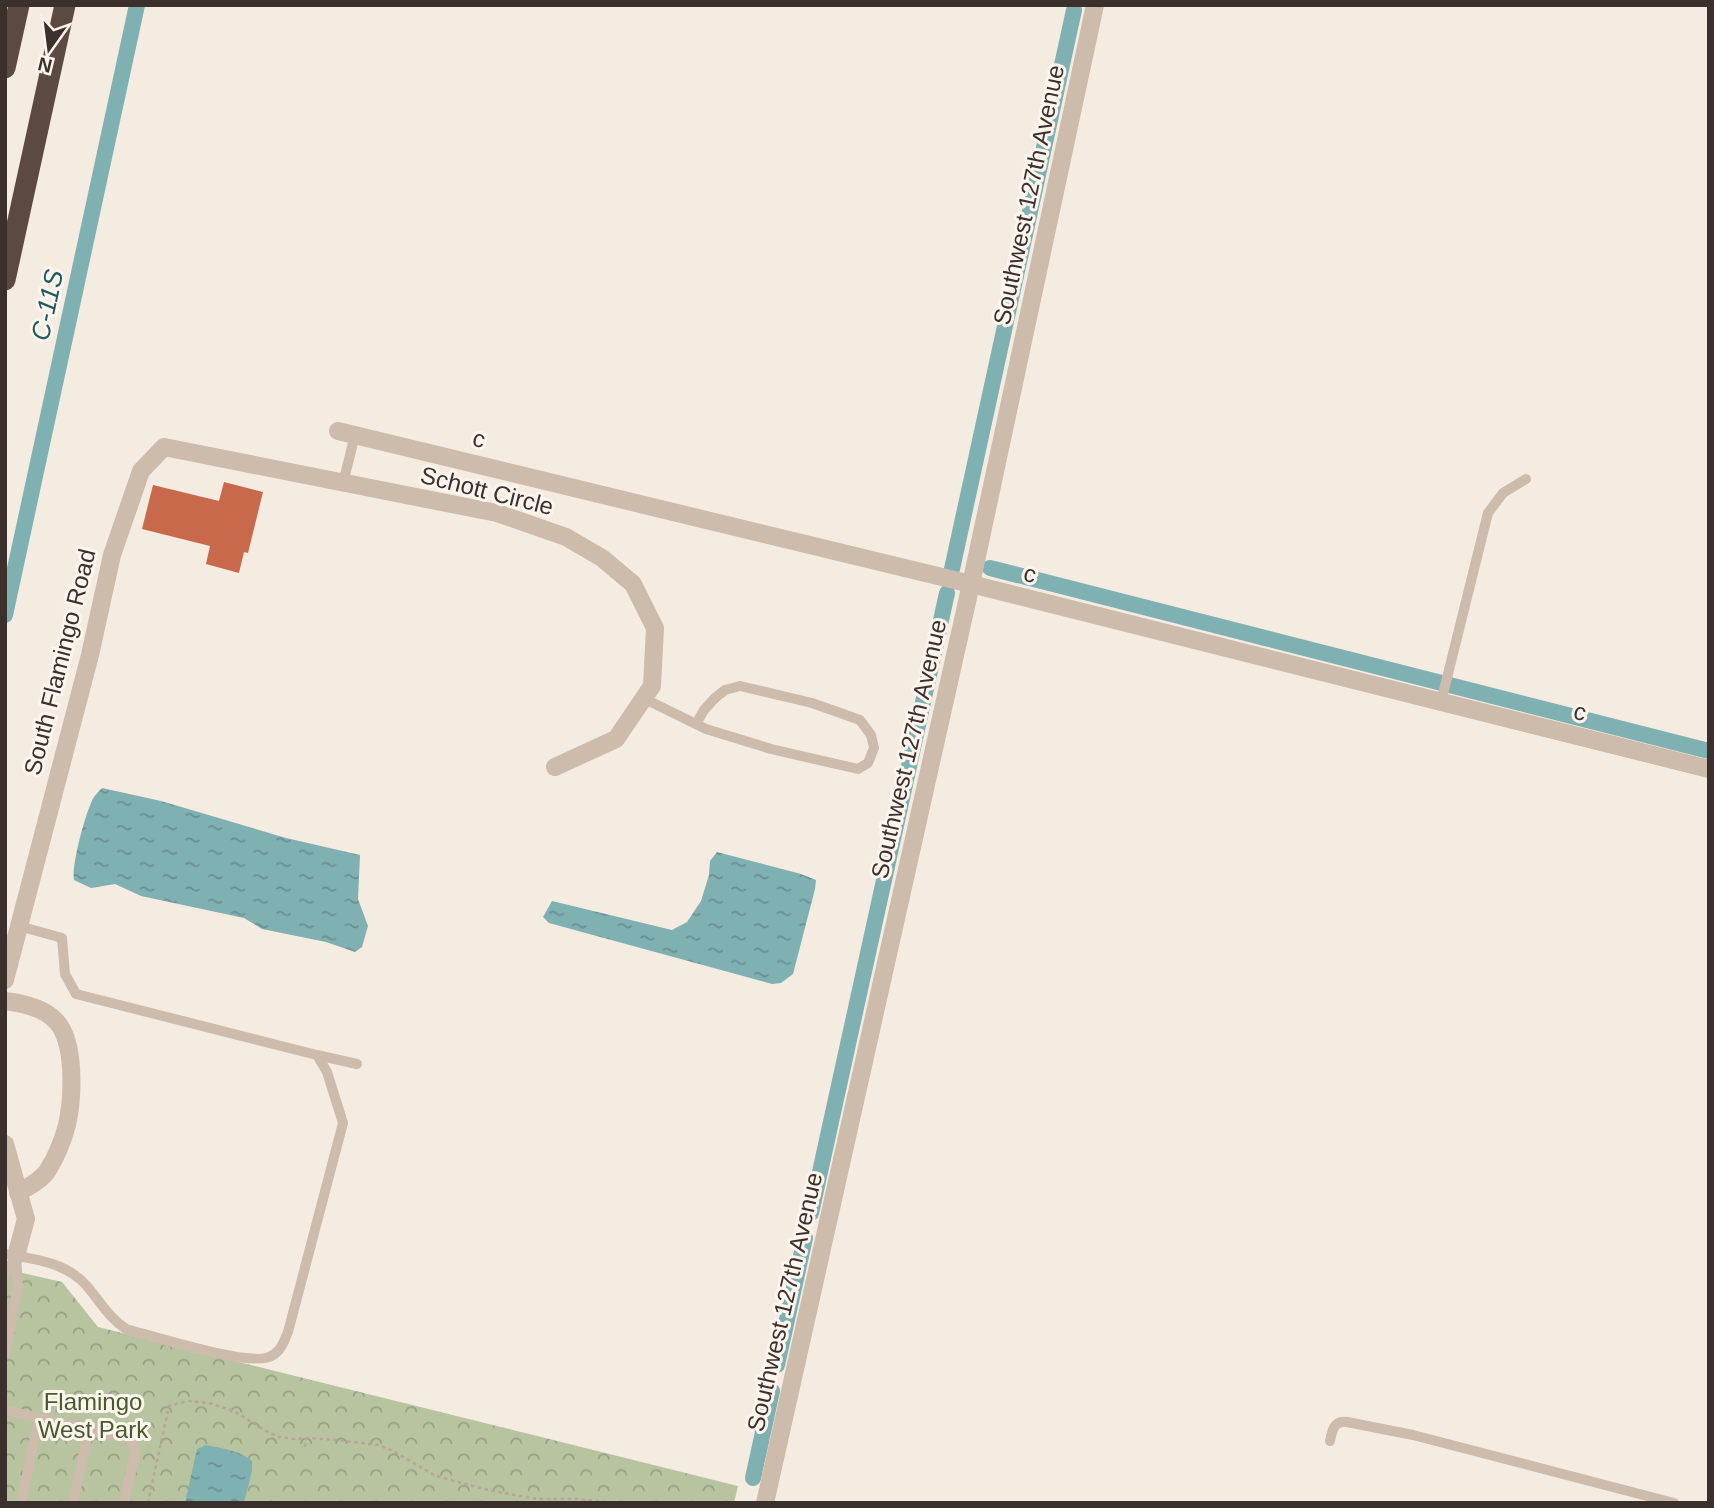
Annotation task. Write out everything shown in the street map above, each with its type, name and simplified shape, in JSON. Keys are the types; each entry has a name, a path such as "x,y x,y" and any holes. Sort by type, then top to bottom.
{"highway":[{"path":"5,68 19,5"},
{"path":"5,280 65,5"}],"street":[{"name":"Southwest 127th Avenue","path":"765,1503 971,584 1095,5"},
{"name":"c","path":"347,433 1442,699 1709,769"},
{"name":"Schott Circle","path":"164,447 497,513 566,537 602,558 633,584 655,628 652,686 616,740 555,767"},
{"name":"South Flamingo Road","path":"5,980 90,655 112,555 141,471 164,447"},
{"path":"5,1001 40,1010 55,1020 66,1037 71,1074 67,1124 61,1143 47,1173 19,1193"},
{"path":"5,1143 26,1219 11,1255"}],"lane":[{"path":"343,483 347,433"},
{"path":"1442,699 1488,513 1503,493 1526,479"},
{"path":"643,698 706,729 858,769 868,763 874,748 871,735 859,720 812,703 740,686 725,690 715,698 696,724"},
{"path":"19,926 62,938 65,974 76,995 357,1064"},
{"path":"11,1255 61,1266 72,1273 88,1287 117,1324 126,1329 236,1357 265,1359 275,1354 281,1348 288,1332 343,1123 327,1072 317,1055"},
{"path":"5,1275 11,1255"},
{"path":"5,1355 18,1286 11,1255"},
{"path":"5,1410 133,1441 135,1454 124,1503"},
{"path":"21,1503 39,1418"},
{"path":"1330,1441 1332,1429 1343,1421 1413,1435 1674,1503"},
{"path":"73,1503 89,1429"}],"path":[{"path":"148,1503 169,1406 188,1402 209,1402 234,1411 279,1437 378,1445 436,1476 488,1490 528,1498 615,1503"},
{"path":"305,1438 305,1447"}],"green space":[{"name":"Flamingo West Park","path":"5,1269 62,1282 98,1327 738,1486 734,1503 5,1503"}],"water":[{"path":"102,788 161,801 286,838 360,855 358,899 368,926 362,947 355,952 326,942 262,929 244,918 141,896 115,884 91,888 74,880 83,825 94,797"},
{"path":"717,852 816,880 793,974 781,983 772,984 549,923 543,917 552,901 672,930 687,922 701,901 710,861"},
{"path":"206,1445 237,1452 252,1461 244,1503 185,1503 197,1449"}],"building":[{"path":"224,482 263,492 248,553 244,552 239,573 206,564 210,546 142,529 153,485 219,501"}],"waterway":[{"name":"C-11S","path":"5,615 137,5"},
{"path":"952,569 1074,10"},
{"path":"990,568 1709,751"},
{"path":"811,1213 947,593"},
{"path":"777,1365 805,1238"},
{"path":"753,1478 772,1391"}]}
